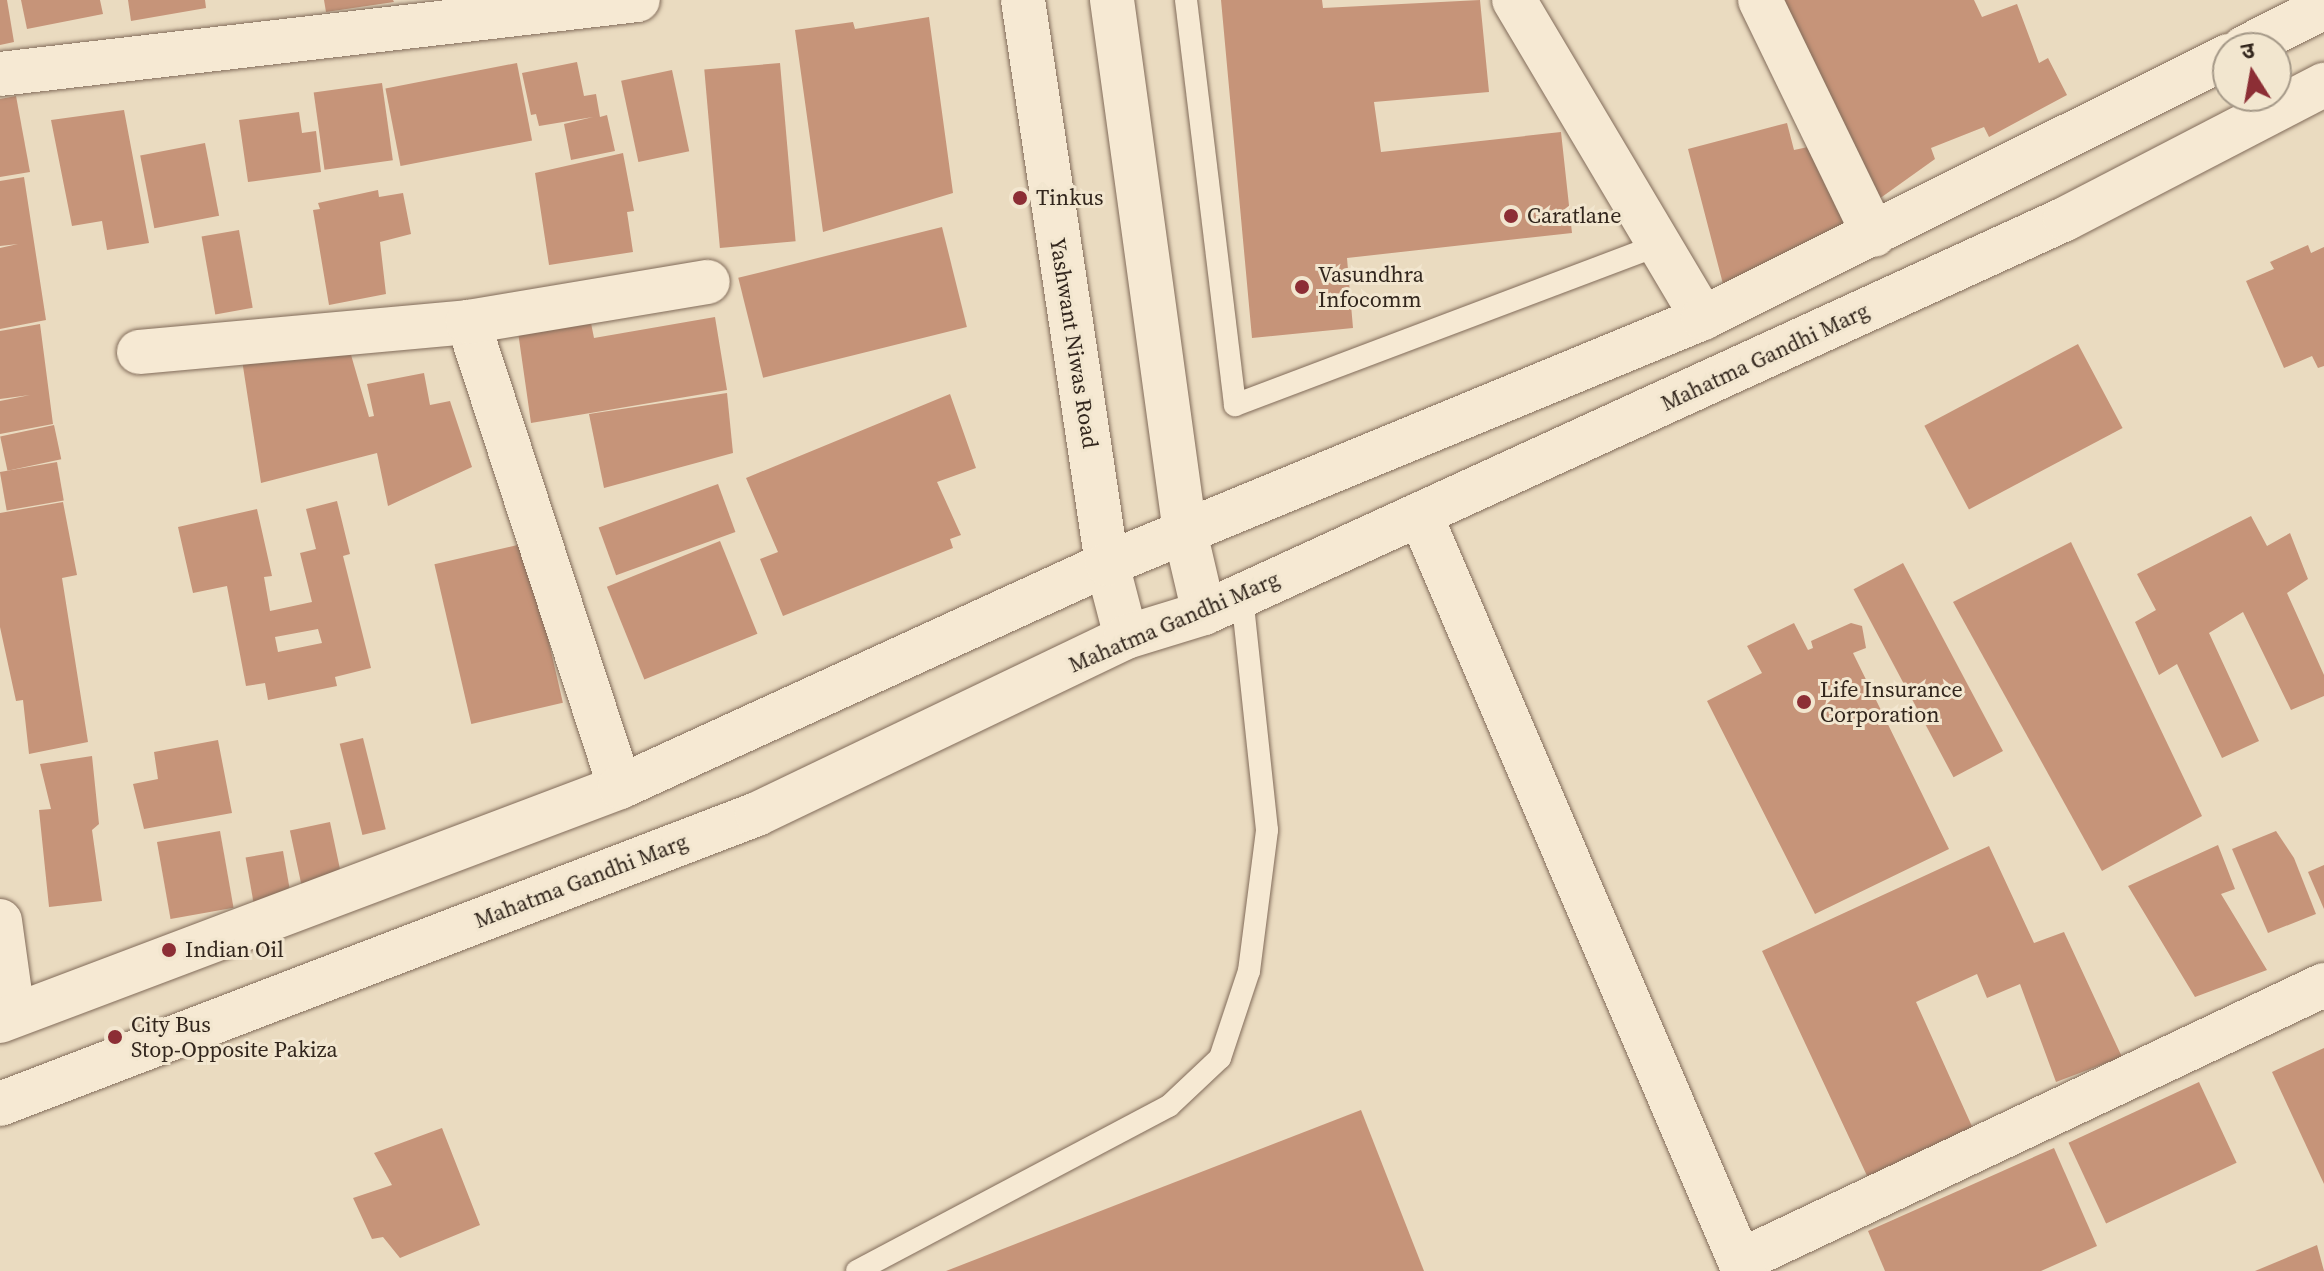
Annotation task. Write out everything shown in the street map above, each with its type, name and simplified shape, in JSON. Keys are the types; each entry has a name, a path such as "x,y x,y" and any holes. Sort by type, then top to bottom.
{"main road":[{"path":"0,74 638,0"},
{"name":"Yashwant Niwas Road","path":"1023,0 1107,564 1126,637"},
{"path":"1112,0 1185,532 1223,604"},
{"path":"1514,0 1703,318"},
{"path":"1760,0 1874,235"},
{"path":"2275,32 2324,7"},
{"path":"0,921 7,1018 620,787 1107,564 1703,318 2212,64"},
{"name":"Mahatma Gandhi Marg","path":"0,1104 757,814 1126,637 1223,604 2065,219 2324,85"},
{"path":"139,352 468,322 708,282"},
{"path":"468,322 620,787"},
{"path":"1420,514 1742,1266 2324,985"}],"lane":[{"path":"1186,0 1235,405 1660,244"},
{"path":"857,1271 1169,1106 1220,1058 1249,971 1267,830 1223,604"}],"building":[{"path":"0,0 7,0 14,42 0,45"},
{"path":"21,0 100,0 103,14 27,29"},
{"path":"128,0 205,0 206,8 131,21"},
{"path":"324,0 393,0 394,2 326,12"},
{"path":"1221,0 1322,0 1323,8 1480,0 1489,92 1374,102 1381,152 1561,132 1572,233 1347,258 1353,328 1252,338"},
{"path":"1748,0 1974,0 1982,17 2017,4 2039,63 2048,58 2067,95 1989,137 1984,127 1931,148 1935,159 1858,214"},
{"path":"929,17 953,193 823,232 795,30 853,22 855,29"},
{"path":"577,62 584,96 596,94 600,117 607,115 615,151 571,160 564,124 593,117 539,126 536,114 531,115 522,73"},
{"path":"517,63 532,141 401,166 385,89"},
{"path":"780,63 796,241 720,248 704,70"},
{"path":"672,70 689,151 638,162 621,81"},
{"path":"382,83 393,160 325,170 314,93"},
{"path":"16,96 30,172 0,177 0,99"},
{"path":"124,110 149,243 107,250 102,221 72,226 51,120"},
{"path":"299,112 302,133 316,131 321,172 248,182 239,120"},
{"path":"1787,123 1794,150 1822,144 1858,239 1723,284 1688,149"},
{"path":"205,143 219,216 154,228 140,156"},
{"path":"623,153 634,211 627,212 633,252 549,265 535,173"},
{"path":"24,177 46,320 0,329 0,248 18,244 0,246 0,181"},
{"path":"378,190 379,197 403,193 411,234 380,242 386,294 329,305 313,210 320,209 318,203"},
{"path":"942,227 967,327 763,378 738,278"},
{"path":"239,230 253,308 215,314 202,237"},
{"path":"2308,245 2311,253 2324,247 2324,366 2318,368 2312,356 2284,368 2246,281 2274,269 2270,262"},
{"path":"715,317 727,390 531,423 518,332 590,318 594,338"},
{"path":"40,324 53,424 0,434 0,401 30,395 0,399 0,331"},
{"path":"347,341 369,417 374,416 367,384 424,373 430,405 450,401 472,467 388,506 377,453 261,483 242,360"},
{"path":"2078,344 2123,428 1969,510 1924,426"},
{"path":"727,393 733,453 604,488 589,414"},
{"path":"950,394 976,468 937,482 961,535 950,539 953,548 783,616 760,559 778,552 746,478"},
{"path":"54,425 61,459 7,471 0,436"},
{"path":"57,462 64,500 7,510 0,472"},
{"path":"718,484 735,532 616,575 599,527"},
{"path":"337,501 350,554 343,556 371,668 335,677 337,686 268,700 265,683 246,686 227,586 193,593 178,527 257,509 272,576 264,577 270,611 312,602 300,553 316,549 306,509","holes":["318,629 322,643 278,652 275,637"]},
{"path":"63,502 77,575 62,578 88,742 29,754 23,700 16,701 0,627 0,513"},
{"path":"2251,516 2267,546 2290,533 2308,579 2287,593 2324,675 2324,696 2291,710 2243,612 2209,633 2259,741 2222,758 2177,664 2159,675 2135,622 2156,610 2137,574"},
{"path":"720,541 757,634 644,679 607,587"},
{"path":"2071,542 2202,816 2102,871 1953,602"},
{"path":"526,543 563,703 471,724 434,564"},
{"path":"1903,563 2003,751 1954,777 1854,589"},
{"path":"1794,623 1808,650 1813,648 1811,641 1851,623 1862,626 1866,648 1853,653 1949,849 1815,914 1707,701 1762,673 1747,646"},
{"path":"363,738 386,829 362,835 340,744"},
{"path":"218,740 232,813 144,829 133,784 158,779 154,752"},
{"path":"92,756 99,824 92,830 102,901 49,907 39,810 51,809 40,764"},
{"path":"330,822 342,881 302,889 290,831"},
{"path":"220,831 234,908 171,919 157,842"},
{"path":"2276,831 2294,858 2316,914 2268,933 2232,849"},
{"path":"2218,845 2235,889 2221,894 2267,970 2195,997 2128,886"},
{"path":"1989,846 2034,943 2064,932 2122,1057 2056,1082 2020,984 1987,998 1977,974 1916,1002 1975,1133 1869,1180 1762,951"},
{"path":"283,851 292,903 255,910 246,858"},
{"path":"2324,865 2324,909 2308,872"},
{"path":"2324,1048 2324,1184 2272,1072"},
{"path":"2199,1082 2237,1163 2106,1224 2068,1143"},
{"path":"1361,1110 1424,1271 946,1271"},
{"path":"442,1128 480,1225 400,1258 383,1237 372,1239 353,1198 392,1185 374,1153"},
{"path":"2054,1148 2097,1246 2041,1271 1885,1271 1868,1231"},
{"path":"2317,1245 2324,1271 2255,1271"}],"place":[{"name":"Tinkus","path":"1020,198"},
{"name":"Caratlane","path":"1511,216"},
{"name":"Vasundhra Infocomm","path":"1302,287"},
{"name":"Life Insurance Corporation","path":"1804,702"},
{"name":"Indian Oil","path":"169,950"},
{"name":"City Bus Stop-Opposite Pakiza","path":"115,1037"}]}
